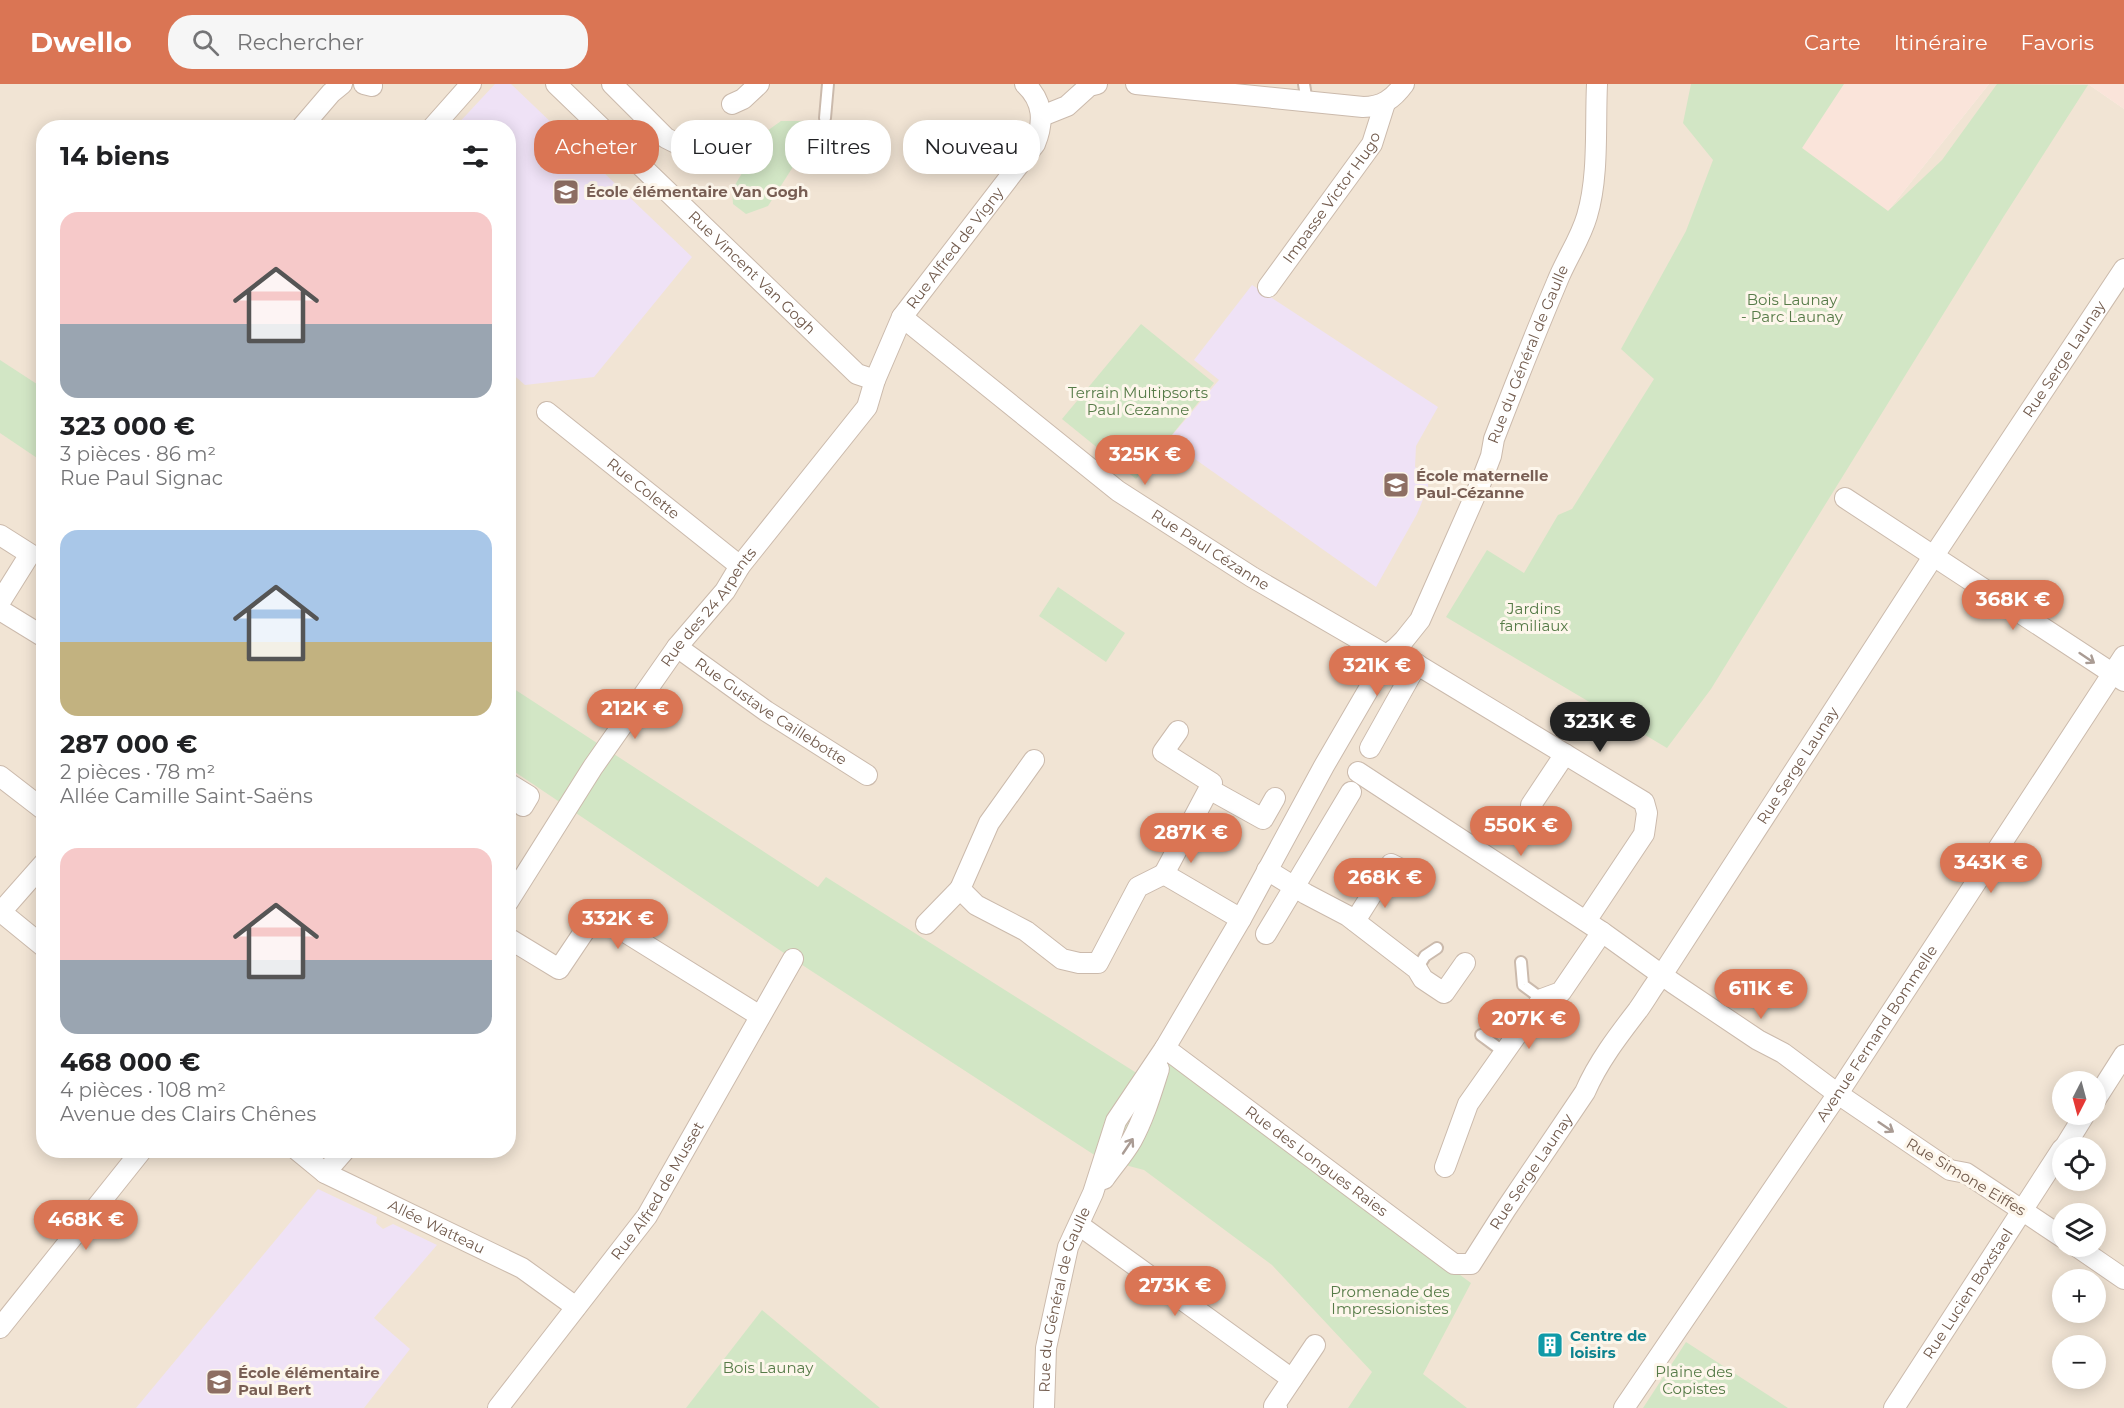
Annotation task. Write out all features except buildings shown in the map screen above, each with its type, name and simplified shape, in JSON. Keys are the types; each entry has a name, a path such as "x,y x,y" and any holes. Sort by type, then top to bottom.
{"street":[{"path":"308,120 342,84"},
{"path":"439,120 471,84"},
{"name":"Rue Vincent Van Gogh","path":"556,84 857,374 875,380"},
{"path":"612,84 671,140"},
{"path":"732,104 743,99 759,84"},
{"path":"1025,84 1035,96 1042,116 1067,106 1091,85"},
{"path":"1137,84 1305,93 1363,107 1385,103 1404,84"},
{"name":"Rue du Général de Gaulle","path":"1044,1408 1046,1348 1068,1247 1094,1193 1131,1143 1137,1131 1145,1113 1165,1048 1390,653 1420,620 1481,482 1491,456 1494,439 1535,334 1566,262 1576,247 1587,215 1592,189 1597,84"},
{"name":"Impasse Victor Hugo","path":"1268,287 1372,144 1385,103"},
{"name":"Rue Alfred de Vigny","path":"875,380 902,317 1035,144 1042,116"},
{"name":"Rue Serge Launay","path":"1471,1264 1585,1092 1592,1075 1662,975 1934,556 2124,269"},
{"name":"Rue Paul Cézanne","path":"902,317 1118,491 1252,577 1390,653 1417,664 1644,802 1647,813 1644,834 1561,992 1542,999"},
{"name":"Rue des 24 Arpents","path":"516,889 593,767 677,647 725,591 740,566 867,407 875,380"},
{"name":"Rue Colette","path":"547,412 740,566"},
{"path":"1845,498 2118,678"},
{"path":"0,535 30,554 0,602"},
{"path":"0,610 36,632"},
{"name":"Rue Gustave Caillebotte","path":"677,647 766,711 867,775"},
{"name":"Avenue Fernand Bommelle","path":"1624,1408 2118,678 2124,656"},
{"path":"1370,748 1417,664"},
{"path":"960,889 976,904 1026,931 1062,959 1079,963 1098,963 1138,887 1164,874 1212,783 1163,752 1178,731"},
{"path":"1531,806 1565,754"},
{"path":"926,924 960,889 989,823 1034,760"},
{"name":"Rue Simone Eiffes","path":"1358,772 1594,927 1758,1041 1783,1053 1838,1094 1950,1170 1966,1173 2052,1230"},
{"path":"0,776 36,804"},
{"path":"516,788 529,796 523,806"},
{"path":"1209,789 1263,819 1275,798"},
{"path":"1266,934 1351,792"},
{"path":"1355,921 1390,864 1399,868"},
{"path":"1267,870 1355,921 1417,969 1423,980 1444,993 1465,963"},
{"path":"36,872 0,913 36,941"},
{"path":"1164,874 1240,919"},
{"path":"516,943 560,969 596,914 760,1016"},
{"name":"Rue Alfred de Musset","path":"498,1408 647,1216 793,959"},
{"path":"1445,1167 1468,1104 1542,999"},
{"name":"Rue des Longues Raies","path":"1165,1048 1454,1264 1471,1264"},
{"path":"2106,1083 2124,1055"},
{"path":"0,1328 136,1158"},
{"name":"Allée Watteau","path":"307,1158 325,1173 522,1268 576,1307"},
{"path":"325,1173 338,1158"},
{"name":"Rue Lucien Boxstael","path":"1894,1408 2052,1165"},
{"path":"1079,1225 1292,1379"},
{"path":"2092,1257 2124,1279"},
{"path":"1277,1408 1274,1406 1315,1345"}],"lane":[{"path":"825,118 828,84"},
{"path":"1417,969 1425,956 1437,948"},
{"path":"1521,962 1522,985 1542,999"},
{"path":"1481,1035 1504,1052"}],"shaded area":[{"path":"0,84 1842,84 1888,211 1989,84 2088,84 2124,109 2124,1408 0,1408"},
{"name":"École élémentaire Van Gogh","path":"495,84 511,84 549,120 534,120 534,174 605,174 692,257 594,377 525,385 516,377 516,120 462,120"},
{"path":"1842,84 1989,84 1888,211 1802,148"},
{"path":"2088,84 2124,84 2124,109"},
{"path":"1252,285 1438,407 1416,446 1415,467 1428,474 1428,487 1417,514 1376,587 1168,440 1219,380 1194,360"},
{"path":"318,1189 377,1217 376,1223 383,1229 393,1224 437,1245 374,1318 410,1349 364,1408 136,1408"}],"green space":[{"name":"Bois Launay - Parc Launay","path":"1691,84 1844,84 1802,148 1888,211 1942,160 1997,84 2088,85 2004,216 1711,689 1667,748 1446,617 1487,550 1524,573 1558,515 1572,509 1654,379 1621,349 1686,231 1713,160 1683,123"},
{"path":"785,121 785,174 788,174 768,206 746,214 733,204 732,190 741,174 773,174 773,127"},
{"name":"Terrain Multipsorts Paul Cezanne","path":"1141,324 1214,383 1136,479 1062,419"},
{"path":"0,360 36,383 36,457 0,433"},
{"path":"1058,587 1125,633 1106,662 1039,616"},
{"name":"Promenade des Impressionistes","path":"516,690 818,887 826,877 1154,1084 1163,1056 1471,1283 1423,1374 1467,1408 1348,1408 1372,1372 1272,1265 1144,1170 1099,1158 793,959 516,773"},
{"name":"Bois Launay","path":"762,1310 880,1408 686,1408"},
{"name":"Plaine des Copistes","path":"1686,1342 1788,1408 1643,1408"}],"place":[{"name":"École élémentaire Van Gogh","path":"566,192"},
{"name":"École maternelle Paul-Cézanne","path":"1396,485"},
{"name":"Centre de loisirs","path":"1550,1345"},
{"name":"École élémentaire Paul Bert","path":"219,1382"}],"park label":[{"name":"Jardins familiaux","path":"1534,618"}]}
